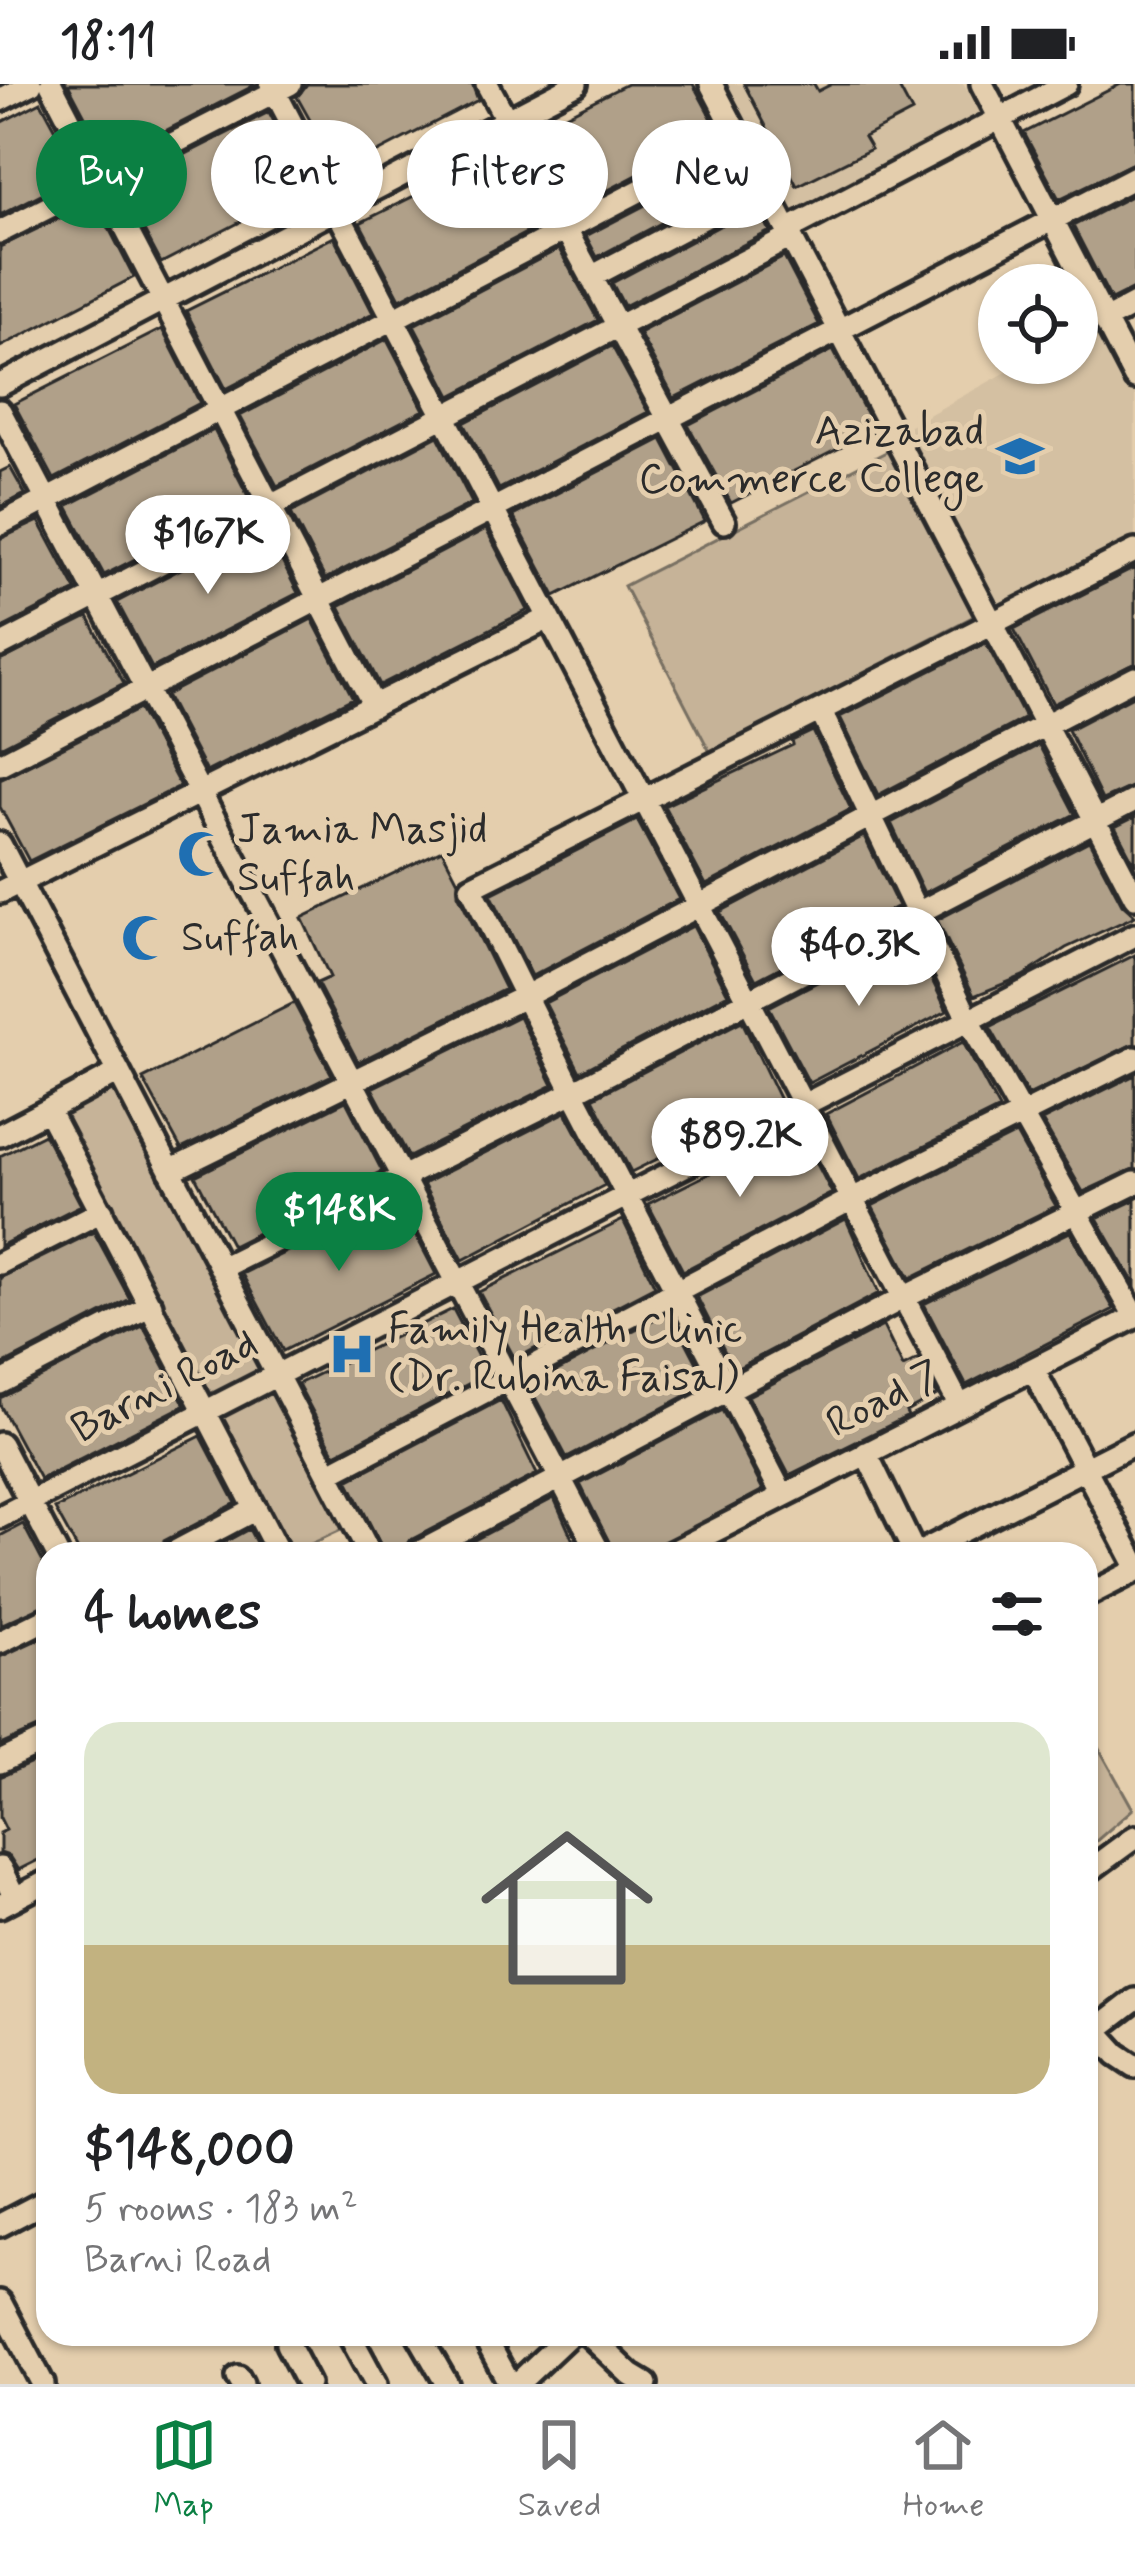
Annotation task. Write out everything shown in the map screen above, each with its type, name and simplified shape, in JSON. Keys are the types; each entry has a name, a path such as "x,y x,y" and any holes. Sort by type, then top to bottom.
{"street":[{"path":"0,100 31,84"},
{"path":"51,84 70,120"},
{"path":"487,84 505,120"},
{"path":"508,120 576,84"},
{"path":"711,84 729,120"},
{"path":"982,84 1135,379"},
{"path":"0,646 444,416 1066,84"},
{"path":"187,136 279,87 294,120"},
{"path":"0,764 1135,177"},
{"path":"0,524 632,194"},
{"path":"0,232 36,214"},
{"path":"126,228 374,706"},
{"path":"0,385 300,228"},
{"path":"346,228 960,1406"},
{"path":"591,277 683,228"},
{"path":"786,228 1135,897"},
{"path":"565,229 724,522"},
{"path":"1105,320 1135,304"},
{"path":"0,412 594,1542"},
{"path":"783,1496 471,887 1135,551"},
{"path":"10,887 550,618"},
{"path":"170,1171 524,997 1135,678"},
{"path":"821,712 969,1021 1135,1317"},
{"path":"221,1268 573,1092 1135,800"},
{"path":"0,844 10,887 119,1072 364,1542"},
{"name":"Barni Road","path":"0,1516 1135,934"},
{"path":"328,1474 852,1199 1135,1058"},
{"path":"0,1135 119,1072"},
{"path":"47,1110 273,1542"},
{"path":"440,1542 903,1298 1135,1183"},
{"path":"0,1263 102,1211"},
{"path":"0,1383 151,1305"},
{"name":"Road 7","path":"706,1542 783,1496 1135,1317"},
{"path":"1033,1369 1135,1567 1098,1589"},
{"path":"940,1542 1135,1443"},
{"path":"0,1444 51,1542"},
{"path":"866,1454 910,1542"},
{"path":"194,1542 256,1509"},
{"path":"0,1642 36,1624"},
{"path":"0,1762 36,1745"},
{"path":"1098,1864 1135,1837"},
{"path":"0,1868 8,1902 36,1887"},
{"path":"1098,2025 1135,2000"},
{"path":"1098,2037 1135,2066"},
{"path":"0,2224 36,2206"},
{"path":"0,2302 43,2384"},
{"path":"288,2346 308,2384"},
{"path":"356,2346 376,2384"},
{"path":"425,2346 447,2384"},
{"path":"490,2346 513,2384 557,2346"},
{"path":"542,2346 546,2356"},
{"path":"601,2346 646,2384"}],"shaded area":[{"path":"728,84 964,84 981,114 793,213 791,120 746,120"},
{"name":"Azizabad Commerce College","path":"1105,320 1135,378 1135,551 994,626 894,434 985,384 1098,384 1098,324"},
{"path":"892,449 978,614 710,752 624,586"},
{"path":"119,1072 354,1524 315,1542 282,1542 48,1110"},
{"path":"1098,1746 1133,1809 1098,1840"}],"building":[{"path":"68,84 255,85 186,120 87,120"},
{"path":"307,84 472,84 478,100 439,120 407,120 407,137 383,149 383,120 310,120 297,97"},
{"path":"627,84 693,84 712,120 632,120 632,178 608,190 608,120 556,120"},
{"path":"744,84 814,84 818,91 832,84 897,84 912,112 864,137 871,149 797,186 791,174 791,120 763,120"},
{"path":"1121,84 1135,84 1135,162 1059,199 1024,133"},
{"path":"41,102 51,120 36,120 36,197 0,215 0,123"},
{"path":"211,141 211,228 229,228 161,263 143,228 187,228 187,154"},
{"path":"1135,194 1135,288 1111,300 1098,275 1098,264 1093,264 1073,226"},
{"path":"407,200 407,228 535,228 400,299 363,228 383,228 383,212"},
{"path":"632,212 632,228 652,228 597,257 586,236"},
{"path":"39,228 109,228 134,277 0,347 0,247"},
{"path":"716,228 770,231 624,306 612,283"},
{"path":"334,237 373,313 226,389 186,311"},
{"path":"559,249 598,320 451,396 414,325"},
{"path":"784,257 819,324 674,398 639,333"},
{"path":"162,329 200,403 54,479 14,404"},
{"path":"387,339 424,410 277,486 240,416"},
{"path":"612,346 648,412 499,489 464,423"},
{"path":"833,350 875,430 731,503 688,425"},
{"path":"214,430 250,500 104,575 67,506"},
{"path":"438,436 472,503 325,579 291,513"},
{"path":"662,439 705,521 555,596 513,516"},
{"path":"10,467 25,494 0,507 0,472"},
{"path":"39,521 76,590 0,629 0,539"},
{"path":"264,526 298,593 152,668 117,602"},
{"path":"486,529 528,610 380,685 339,606"},
{"path":"1135,568 1135,663 1053,704 1014,629"},
{"path":"88,617 124,683 0,747 0,661"},
{"path":"312,619 353,698 206,772 166,695"},
{"path":"986,643 1025,718 878,795 840,717"},
{"path":"1135,695 1135,785 1102,800 1068,730"},
{"path":"139,709 180,786 29,861 0,807 0,779"},
{"path":"813,731 851,809 706,885 664,806"},
{"path":"1039,745 1075,814 924,893 891,823"},
{"path":"1135,817 1135,865 1115,827"},
{"path":"637,820 679,899 532,976 491,894"},
{"path":"864,836 898,906 756,980 720,912"},
{"path":"1089,841 1122,904 1135,916 1066,948 1023,976 974,996 937,920"},
{"path":"442,850 505,989 358,1062 317,983 330,977 302,918"},
{"path":"693,926 728,994 580,1072 545,1003"},
{"path":"910,934 947,1011 809,1083 769,1007"},
{"path":"1135,955 1135,1043 1028,1095 990,1027"},
{"path":"294,1003 332,1075 181,1149 143,1079"},
{"path":"519,1016 553,1085 409,1157 372,1088"},
{"path":"742,1021 780,1100 686,1141 688,1144 631,1172 593,1098"},
{"path":"963,1042 999,1109 859,1179 826,1114"},
{"path":"1135,1075 1135,1168 1083,1192 1042,1121"},
{"path":"346,1101 382,1171 232,1246 195,1176"},
{"path":"566,1112 605,1185 463,1260 423,1184"},
{"path":"799,1129 832,1193 683,1271 648,1204"},
{"path":"44,1134 81,1205 0,1246 0,1156"},
{"path":"1016,1134 1056,1206 910,1278 872,1206"},
{"path":"396,1197 436,1274 283,1351 242,1274"},
{"path":"1135,1200 1135,1285 1097,1218"},
{"path":"846,1219 879,1293 734,1370 697,1297"},
{"path":"623,1220 655,1286 515,1359 479,1292"},
{"path":"94,1232 130,1299 0,1366 0,1278"},
{"path":"1070,1232 1114,1309 966,1385 924,1304"},
{"path":"453,1309 487,1374 335,1454 298,1384"},
{"path":"670,1311 708,1384 567,1458 529,1386"},
{"path":"143,1326 185,1405 40,1479 0,1398"},
{"path":"883,1326 903,1367 919,1359 937,1395 906,1412 908,1416 789,1475 748,1396"},
{"path":"501,1400 537,1474 408,1542 379,1542 348,1480"},
{"path":"722,1410 763,1490 666,1542 609,1542 580,1484"},
{"path":"201,1436 236,1503 163,1542 73,1542 55,1509"},
{"path":"554,1498 574,1542 471,1542"},
{"path":"23,1524 36,1549 36,1608 0,1625 0,1536"},
{"path":"249,1529 256,1542 225,1542"},
{"path":"36,1640 36,1729 0,1745 0,1657"},
{"path":"36,1761 36,1861 18,1870 9,1856 0,1853 0,1833 6,1830 0,1818 0,1777"}],"place":[{"name":"Azizabad Commerce College","path":"1020,456"},
{"name":"Jamia Masjid Suffah","path":"201,854"},
{"name":"Suffah","path":"145,938"},
{"name":"Family Health Clinic (Dr. Rubina Faisal)","path":"352,1354"}]}
